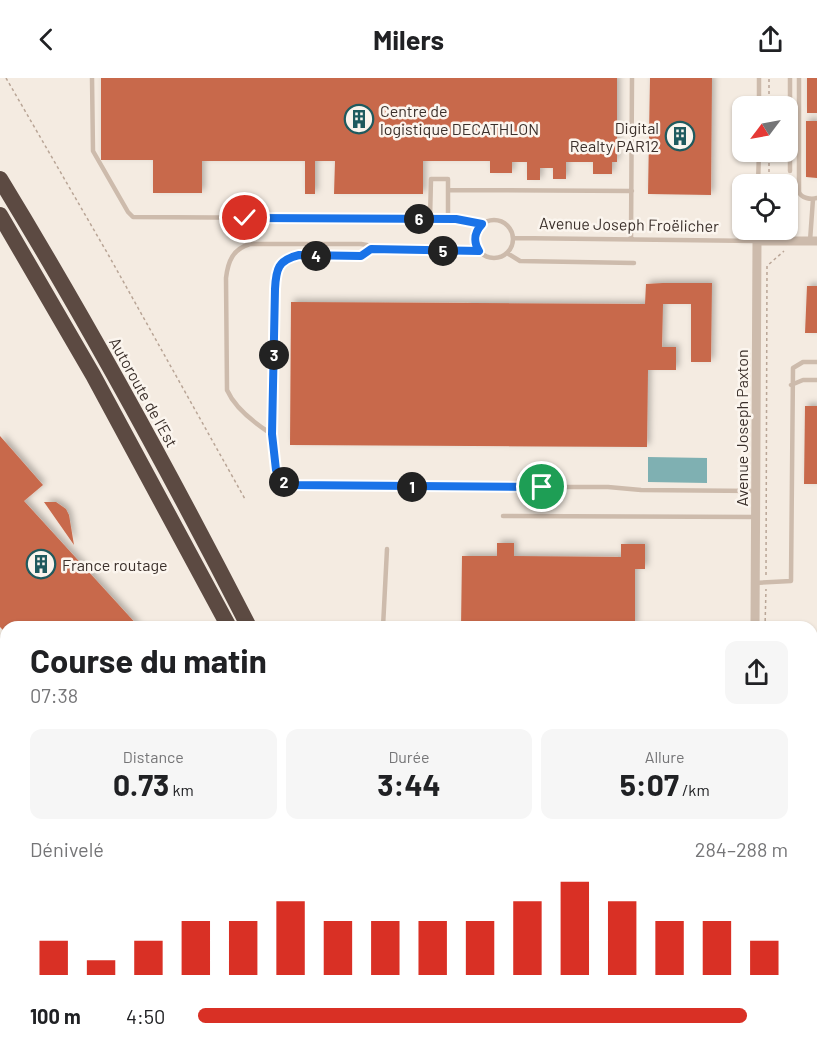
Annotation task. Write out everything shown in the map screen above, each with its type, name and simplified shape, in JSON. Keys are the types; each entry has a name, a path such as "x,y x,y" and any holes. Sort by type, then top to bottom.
{"highway":[{"name":"Autoroute de l’Est","path":"0,180 99,348 182,497 246,621"},
{"path":"0,215 93,375 226,621"}],"street":[{"name":"Avenue Joseph Froëlicher","path":"757,241 814,241"},
{"name":"Avenue Joseph Paxton","path":"755,621 757,241"}],"lane":[{"path":"92,78 93,151 133,217 448,219 482,224 493,220 509,227 513,238 511,249 502,257 490,258 479,251 371,249 361,256 299,255 281,263 275,277 272,434 276,470 288,485 293,487 608,487 641,490 756,491"},
{"path":"631,239 632,78"},
{"path":"759,78 759,96"},
{"path":"790,78 790,96"},
{"path":"799,78 799,192 802,196 815,199 814,241"},
{"path":"790,162 790,171"},
{"path":"430,219 431,179 448,179 448,219"},
{"path":"448,190 632,191"},
{"path":"479,251 475,240 482,224"},
{"name":"Avenue Joseph Froëlicher","path":"513,238 757,241"},
{"path":"272,434 241,409 232,400 227,390 226,278 231,258 236,250 250,244 362,243 371,249"},
{"path":"507,253 520,261 634,263"},
{"path":"755,583 791,580 791,385 793,368 803,362 817,362"},
{"path":"791,385 803,380 817,380"},
{"path":"503,516 756,517"},
{"path":"384,621 387,549"}],"path":[{"path":"6,78 245,499"},
{"path":"769,78 769,96"},
{"path":"765,621 767,266 787,248"}],"water":[{"path":"648,457 707,458 707,483 648,482"}],"building":[{"name":"Centre de logistique DECATHLON","path":"101,78 617,78 617,162 612,162 612,174 593,174 593,162 566,162 566,179 553,179 553,168 540,168 540,180 527,180 527,162 512,162 512,173 490,173 490,161 423,161 423,194 334,194 335,161 315,161 315,194 305,194 305,161 202,161 202,193 153,193 153,160 101,160"},
{"name":"Digital Realty PAR12","path":"650,78 712,78 711,195 648,194"},
{"path":"807,78 817,78 817,113 807,113"},
{"path":"806,121 817,121 817,178 806,177"},
{"path":"712,283 711,362 691,362 691,304 663,304 662,347 676,347 676,370 648,370 647,447 290,445 291,302 645,304 646,284"},
{"path":"807,286 817,286 817,333 805,333"},
{"path":"805,406 817,406 817,484 804,484"},
{"name":"France routage","path":"0,436 43,485 24,501 134,621 0,621"},
{"path":"44,502 56,502 66,509 74,545"},
{"path":"497,543 514,543 514,556 621,557 621,544 645,544 645,569 635,569 635,621 461,621 462,556 497,556"}],"place":[{"name":"Centre de logistique DECATHLON","path":"359,119"},
{"name":"Digital Realty PAR12","path":"680,136"},
{"name":"France routage","path":"41,564"}],"route":[{"path":"245,218 456,219 482,224 475,240 479,251 371,249 361,256 299,255 281,263 275,277 272,434 276,470 281,479 293,487 542,487"}]}
